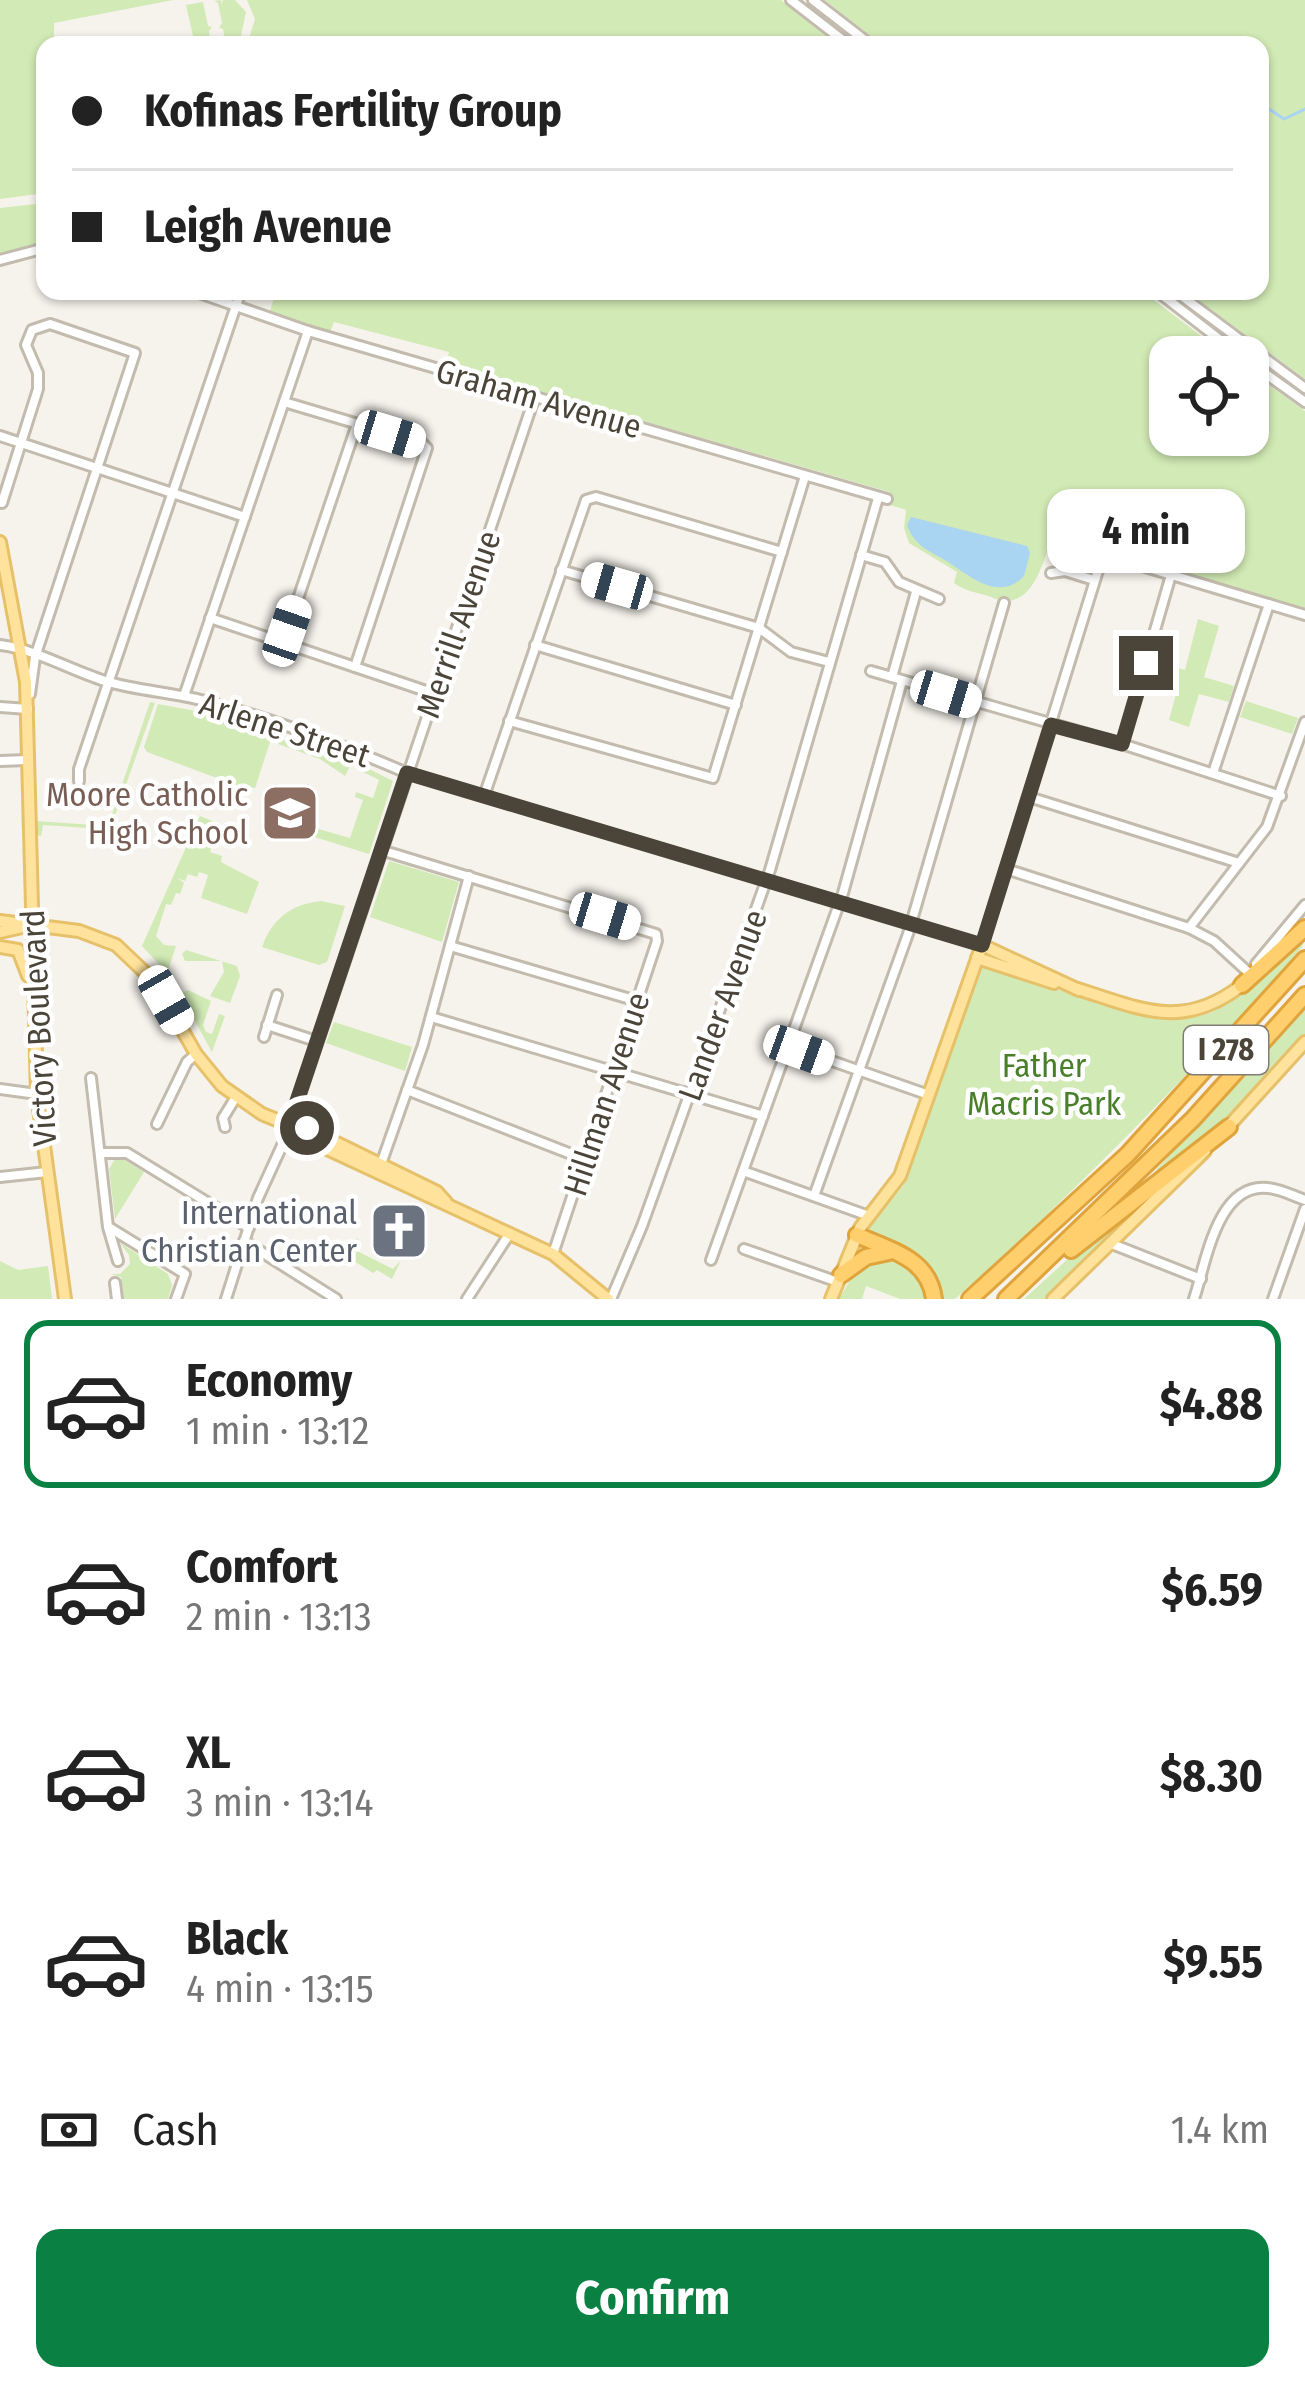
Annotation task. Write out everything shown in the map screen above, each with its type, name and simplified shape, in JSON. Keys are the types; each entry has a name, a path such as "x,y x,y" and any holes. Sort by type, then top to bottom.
{"highway":[{"path":"1245,979 1305,928"},
{"name":"I 278","path":"970,1299 1128,1154 1305,959"},
{"name":"I 278","path":"1012,1294 1193,1119 1305,995"},
{"path":"1012,1294 1049,1270 1094,1229 1160,1184 1228,1127"},
{"path":"857,1235 925,1271 934,1299"},
{"path":"839,1279 866,1257 896,1252"}],"main road":[{"name":"Victory Boulevard","path":"0,542 28,709 38,1094 65,1299"},
{"path":"0,921 89,933 130,955 155,982 210,1074 236,1097 262,1114 296,1124 380,1169 437,1192 446,1202 553,1254 610,1299"},
{"path":"0,932 31,925"},
{"path":"0,947 21,953 33,997"},
{"path":"831,1299 857,1235 898,1181 980,951 1144,1010 1176,1013 1208,1006 1245,979"},
{"path":"1054,1299 1228,1127 1305,1042"}],"street":[{"path":"790,0 837,36"},
{"path":"813,0 860,36"},
{"path":"0,260 36,250"},
{"name":"Graham Avenue","path":"221,300 308,331 883,498"},
{"path":"79,781 79,769 238,300"},
{"path":"1169,300 1215,336"},
{"path":"1187,300 1305,388"},
{"path":"0,706 28,709 35,657 135,353 52,324 32,330 26,345 39,381 2,503"},
{"path":"184,696 308,331"},
{"path":"1269,376 1305,402"},
{"name":"Merrill Avenue","path":"226,1299 535,396"},
{"path":"284,402 422,443 427,452 355,667"},
{"path":"283,643 357,424"},
{"path":"0,436 245,517"},
{"path":"509,721 710,778 716,772 805,476"},
{"path":"484,796 584,503 592,496 782,552"},
{"name":"Lander Avenue","path":"610,1299 620,1286 767,880 861,555 883,498"},
{"path":"861,555 885,562 896,579 939,598"},
{"path":"980,951 1104,559 1112,557 1305,615"},
{"path":"561,570 759,628 779,646 829,662"},
{"path":"1051,573 1065,571 1094,580"},
{"path":"1122,744 1172,575"},
{"path":"711,1260 840,902 916,591"},
{"path":"814,1196 911,923 1004,603"},
{"path":"1214,773 1269,604"},
{"path":"210,618 434,694"},
{"name":"Arlene Street","path":"0,645 20,647 35,657 108,682 184,696 344,746 407,773 911,923 980,951"},
{"path":"535,645 736,705"},
{"path":"871,671 1281,796"},
{"path":"1189,928 1267,827 1304,730"},
{"path":"0,760 27,760"},
{"path":"1029,797 1239,863"},
{"name":"Hillman Avenue","path":"380,850 653,932 657,941 553,1254"},
{"path":"1006,869 1189,928 1214,941 1245,979 1305,905"},
{"path":"380,1169 431,1017 470,875"},
{"path":"450,946 637,1001"},
{"path":"263,1037 278,995"},
{"path":"431,1017 763,1115"},
{"path":"268,1025 316,1041"},
{"path":"788,1046 929,1094"},
{"path":"157,1124 187,1062 196,1054"},
{"path":"91,1078 108,1227 118,1261"},
{"path":"0,1089 38,1094"},
{"path":"406,1090 584,1159"},
{"path":"225,1126 223,1118 236,1097"},
{"path":"100,1153 127,1153 249,1228"},
{"path":"0,1177 47,1172"},
{"path":"743,1172 868,1216"},
{"path":"1194,1299 1223,1214 1240,1194 1269,1188 1305,1204 1273,1299"},
{"path":"108,1227 184,1274 176,1299"},
{"path":"467,1299 510,1233"},
{"path":"244,1240 336,1299"},
{"path":"1112,1244 1201,1280"},
{"path":"745,1249 839,1279"},
{"path":"115,1283 117,1299"}],"green space":[{"path":"0,0 173,0 54,23 54,36 36,36 36,194 0,199"},
{"path":"221,0 221,5 223,0 235,0 246,12 241,36 224,36 214,1"},
{"path":"247,0 781,0 827,36 250,36 255,19"},
{"path":"825,0 1305,0 1305,379 1269,352 1269,336 1247,336 1198,300 1269,300 1269,36 871,36"},
{"path":"203,2 212,27 210,36 193,36 186,5"},
{"path":"36,204 36,244 0,254 0,208"},
{"path":"273,300 1154,300 1201,336 1149,336 1149,456 1269,456 1269,385 1305,411 1305,609 1110,553 1095,545 1096,540 1055,529 1035,581 1018,598 1006,601 972,592 954,583 957,572 909,543 904,528 906,510 887,504 890,492 528,388 447,360 449,352 334,322 330,332 270,311"},
{"path":"1198,619 1219,626 1204,677 1234,686 1229,702 1199,694 1189,727 1169,720 1178,687 1149,678 1154,662 1185,670"},
{"path":"1246,701 1298,718 1292,734 1240,717"},
{"path":"150,702 155,703 106,841 104,829 43,825 41,836 37,835 35,821 108,826"},
{"path":"158,704 206,713 272,736 255,788 147,752 144,747"},
{"path":"278,738 357,767 350,766 345,776 320,759 278,744"},
{"path":"363,766 393,781 369,854 305,834 308,826 350,838 363,800 355,797 356,792 373,798 379,780 361,771"},
{"path":"200,816 220,824 210,852 259,882 247,914 201,898 208,875 199,872 197,877 188,874 185,881 177,878 184,883 171,905 166,904 156,936 164,945 176,946 167,973 142,946"},
{"path":"389,861 459,882 442,942 370,917"},
{"path":"321,901 345,906 327,962 319,965 262,947 284,915"},
{"name":"Father Macris Park","path":"1305,934 1302,947 1177,1084 955,1299 936,1299 935,1288 869,1236 870,1226 904,1185 982,967 988,969 988,964 1133,1012 1190,1017 1212,1012 1238,996"},
{"path":"186,950 221,961 185,961 182,954"},
{"path":"222,961 237,966 240,976 230,1003 210,996 224,972"},
{"path":"188,990 211,1001 203,1025 206,1032 212,1034 219,1014 225,1016 212,1052 180,994"},
{"path":"1305,1008 1305,1034 1222,1125 1134,1194"},
{"path":"334,1022 412,1047 405,1071 326,1043"},
{"path":"115,1159 144,1172 115,1219 109,1169"},
{"path":"1158,1189 1045,1299 1024,1299 1103,1227"},
{"path":"356,1238 360,1240 355,1250 393,1269 401,1260 392,1279 349,1258"},
{"path":"120,1243 168,1274 172,1285 168,1299 124,1299 121,1277 111,1274 120,1274 130,1264"},
{"path":"894,1257 918,1270 930,1299 900,1299 866,1286 862,1299 839,1299 858,1266"},
{"path":"0,1261 18,1270 48,1266 52,1299 0,1299"}],"water":[{"path":"911,517 1027,546 1030,553 1024,576 1005,587 976,580 918,543 907,525"}],"waterway":[{"path":"1269,109 1284,119 1305,109"}],"place":[{"name":"Moore Catholic High School","path":"290,813"},
{"name":"International Christian Center","path":"399,1231"}],"route":[{"path":"307,1128 289,1125 407,773 982,945 1051,725 1122,744 1146,663"}]}
